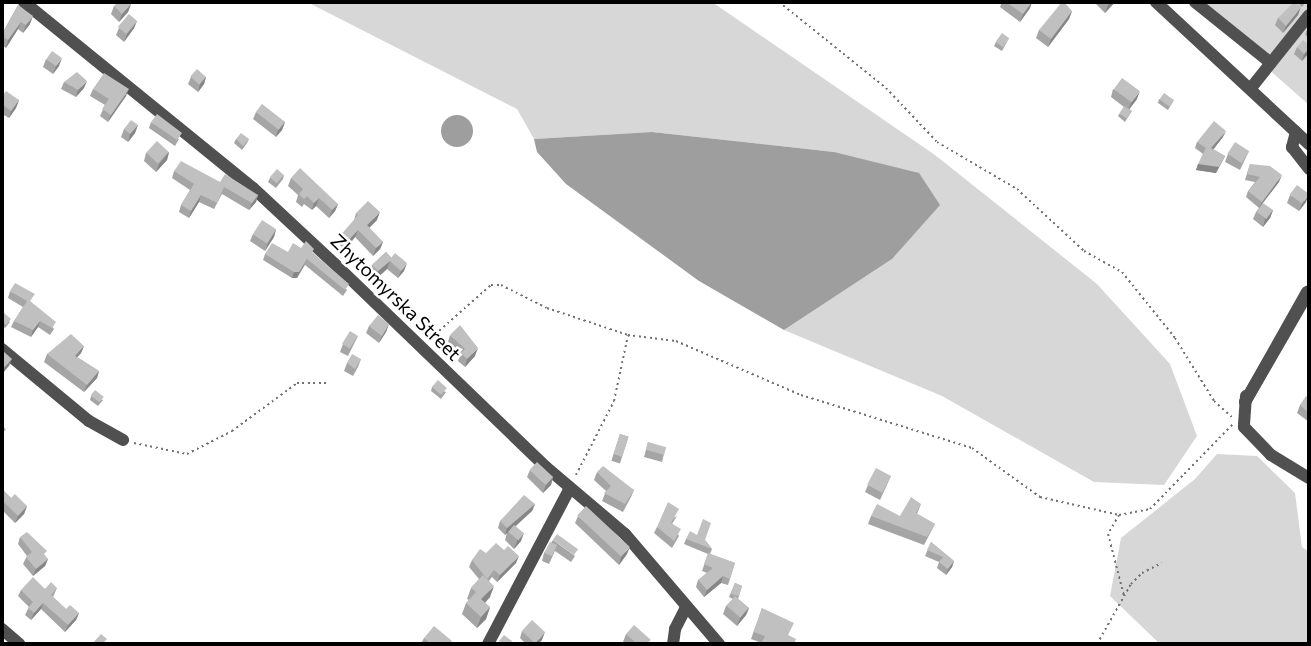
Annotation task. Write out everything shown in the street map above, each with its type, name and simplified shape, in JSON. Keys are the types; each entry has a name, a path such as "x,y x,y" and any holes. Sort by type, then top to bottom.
{"street":[{"name":"Zhytomyrska Street","path":"23,2 253,188 570,488 625,534 719,644"},
{"path":"1156,2 1309,144"},
{"path":"1195,2 1271,64"},
{"path":"1251,88 1309,15"},
{"path":"1296,132 1292,147 1309,169"},
{"path":"1244,405 1307,292 1248,391 1244,405 1244,427 1258,444 1309,478"},
{"path":"1244,405 1309,292"},
{"path":"2,349 89,421 122,440"},
{"path":"488,644 570,488"},
{"path":"673,644 675,629 686,607"},
{"path":"2,629 19,644"}],"path":[{"path":"779,2 867,72 937,142 1017,189 1084,251 1122,272 1175,338 1214,401 1236,421"},
{"path":"424,352 444,325 466,311 491,285 501,285 547,308 628,335 676,341 727,359 801,395 972,448 1040,497 1119,515 1150,509 1236,421 1244,405"},
{"path":"570,488 614,401 628,335"},
{"path":"122,440 187,454 232,431 297,383 328,383"},
{"path":"1119,515 1108,534 1124,597"},
{"path":"1097,644 1142,572 1162,564"}],"shaded area":[{"path":"307,2 712,2 935,155 1097,284 1170,364 1197,436 1164,485 1094,482 942,396 784,330 892,259 834,152 652,132 534,139 517,109"},
{"path":"1193,2 1309,2 1309,105 1230,35"},
{"path":"457,115 468,120 473,131 468,142 457,147 446,142 441,131 446,120"},
{"path":"652,132 834,152 919,173 940,205 892,259 784,330 699,281 566,184 537,152 534,139"},
{"path":"1217,454 1257,456 1295,493 1302,547 1309,552 1309,644 1160,644 1110,596 1121,538 1195,479"}],"building":[{"path":"118,2 131,4 122,14 114,6"},
{"path":"1006,2 1032,2 1023,14"},
{"path":"1062,2 1072,11 1051,39 1039,30"},
{"path":"1294,2 1301,7 1286,26 1278,18"},
{"path":"18,5 33,16 26,25 21,22 8,40 2,34"},
{"path":"129,14 137,21 126,34 118,27"},
{"path":"1002,33 1009,38 1003,47 996,42"},
{"path":"1303,40 1309,45 1304,54 1297,47"},
{"path":"52,51 62,58 56,66 46,59"},
{"path":"197,69 206,77 199,84 190,76"},
{"path":"77,72 87,81 78,90 64,82"},
{"path":"104,73 129,89 111,115 102,109 109,99 93,89"},
{"path":"1122,78 1140,91 1132,102 1114,89"},
{"path":"6,91 19,100 11,111 2,104"},
{"path":"1164,93 1174,100 1169,106 1159,100"},
{"path":"262,104 285,122 279,130 256,112"},
{"path":"1124,106 1132,111 1127,118 1119,114"},
{"path":"157,114 182,133 177,140 151,122"},
{"path":"131,120 138,125 130,134 124,129"},
{"path":"1214,121 1226,131 1211,148 1225,156 1219,167 1198,164 1206,148 1197,142"},
{"path":"241,133 249,139 243,146 236,139"},
{"path":"157,141 169,152 158,164 146,153"},
{"path":"1235,142 1249,151 1242,163 1227,154"},
{"path":"181,161 220,182 225,174 258,195 252,203 224,187 217,203 201,195 191,211 181,205 194,184 174,171"},
{"path":"1250,164 1270,166 1282,175 1262,202 1248,191 1260,177 1247,174"},
{"path":"300,168 338,204 332,210 319,198 314,203 307,196 304,199 299,194 303,189 291,178"},
{"path":"277,169 284,175 277,183 270,177"},
{"path":"1297,185 1309,194 1302,204 1290,195"},
{"path":"368,201 380,212 367,225 383,242 376,248 358,230 347,242 340,236"},
{"path":"1263,203 1273,210 1267,219 1257,212"},
{"path":"262,220 276,229 267,244 253,234"},
{"path":"306,241 314,249 312,252 349,284 345,290 307,259 299,272 294,272 265,254 272,243 288,252 293,243 301,248"},
{"path":"386,252 391,258 395,253 407,263 401,271 390,261 378,271 372,265"},
{"path":"15,283 35,294 30,301 56,322 52,328 40,321 33,330 14,321 27,301 10,291"},
{"path":"4,313 11,319 6,325 2,321"},
{"path":"378,315 389,324 382,336 369,326"},
{"path":"460,325 478,348 467,359 461,353 465,349 450,335"},
{"path":"350,331 358,336 350,348 342,344"},
{"path":"71,334 84,346 75,356 99,371 87,385 47,354"},
{"path":"2,350 12,359 2,369"},
{"path":"352,354 361,359 355,369 347,363"},
{"path":"438,380 447,388 441,395 432,387"},
{"path":"95,390 104,397 99,402 91,396"},
{"path":"1306,396 1309,399 1309,413 1300,405"},
{"path":"620,434 629,437 622,457 614,454"},
{"path":"648,442 666,447 664,455 646,450"},
{"path":"537,462 553,477 546,485 529,470"},
{"path":"603,466 634,490 625,504 604,493 611,486 597,472"},
{"path":"876,468 891,476 882,493 867,485"},
{"path":"2,489 11,498 15,494 27,506 18,516 2,502"},
{"path":"524,495 535,504 507,528 500,521"},
{"path":"911,497 921,504 916,513 935,524 927,537 871,516 877,504 900,516"},
{"path":"668,502 679,509 671,523 681,529 674,541 657,527"},
{"path":"586,506 630,547 621,556 577,516"},
{"path":"703,519 711,523 705,540 712,549 686,539 690,531 697,535"},
{"path":"514,525 524,533 518,540 508,532"},
{"path":"27,532 47,551 44,554 48,559 36,569 26,557 32,552 20,537"},
{"path":"557,534 578,549 574,555 553,540"},
{"path":"550,542 557,545 552,556 544,553"},
{"path":"931,542 954,561 948,569 939,562 943,557 927,550"},
{"path":"496,543 504,550 508,546 519,556 500,575 494,570 487,579 472,560 480,549 486,553"},
{"path":"708,553 735,563 730,579 723,576 707,590 698,580 713,568 704,564"},
{"path":"483,575 494,586 481,599 490,607 481,617 466,603 476,592 471,588"},
{"path":"33,577 45,589 51,582 57,588 51,595 66,609 70,605 79,613 68,625 43,603 34,613 28,608 33,602 21,590"},
{"path":"735,583 742,586 739,596 731,594"},
{"path":"735,596 749,608 740,618 726,606"},
{"path":"762,608 794,623 788,635 796,639 794,644 761,644 765,636 754,632"},
{"path":"532,620 545,632 535,643 522,631"},
{"path":"634,625 651,640 646,644 637,644 626,634"},
{"path":"434,626 452,641 449,644 431,644 424,638"},
{"path":"101,634 107,639 102,644 92,644"},
{"path":"504,635 512,641 510,644 499,641"}]}
